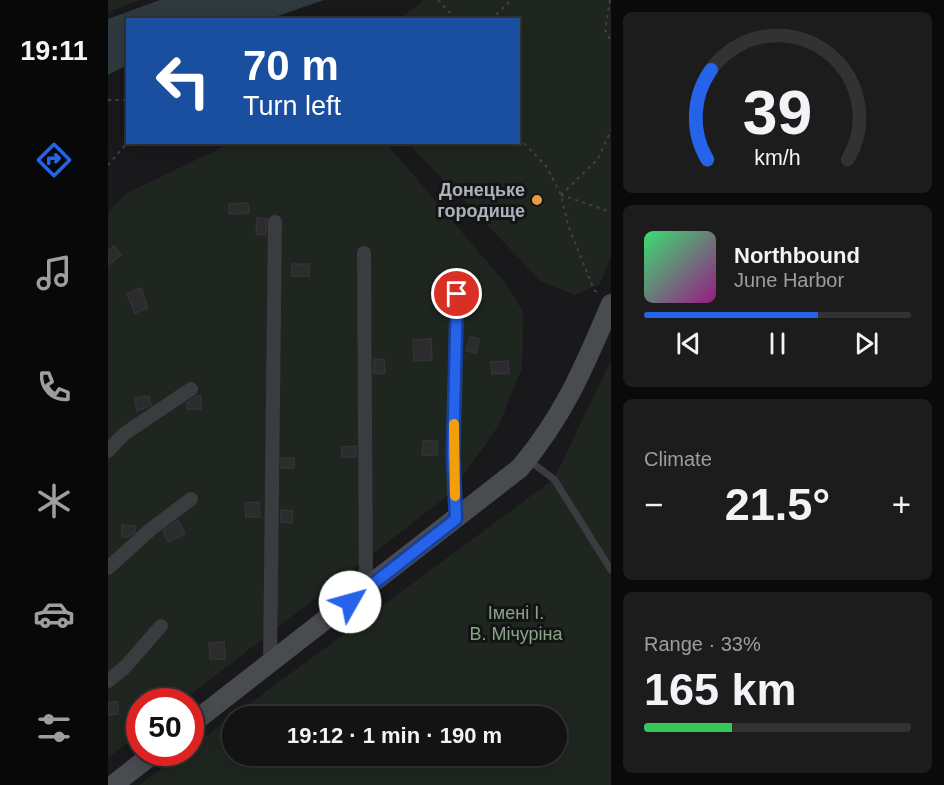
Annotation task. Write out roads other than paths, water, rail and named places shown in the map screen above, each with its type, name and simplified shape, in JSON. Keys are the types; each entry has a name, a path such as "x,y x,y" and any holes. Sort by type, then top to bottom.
{"main road":[{"path":"204,714 456,519 528,460 550,432 578,382 607,300"},
{"path":"113,785 137,766"}],"street":[{"path":"270,663 275,222"},
{"path":"364,252 366,589"},
{"path":"456,519 453,455 457,294"},
{"path":"108,451 124,434 191,389"},
{"path":"108,568 150,530 191,500"},
{"path":"108,681 125,667 161,626"}],"lane":[{"path":"528,460 554,479 611,570"}],"place":[{"name":"Донецьке городище","path":"537,200"}],"park label":[{"name":"Імені І. В. Мічуріна","path":"516,623"}]}
